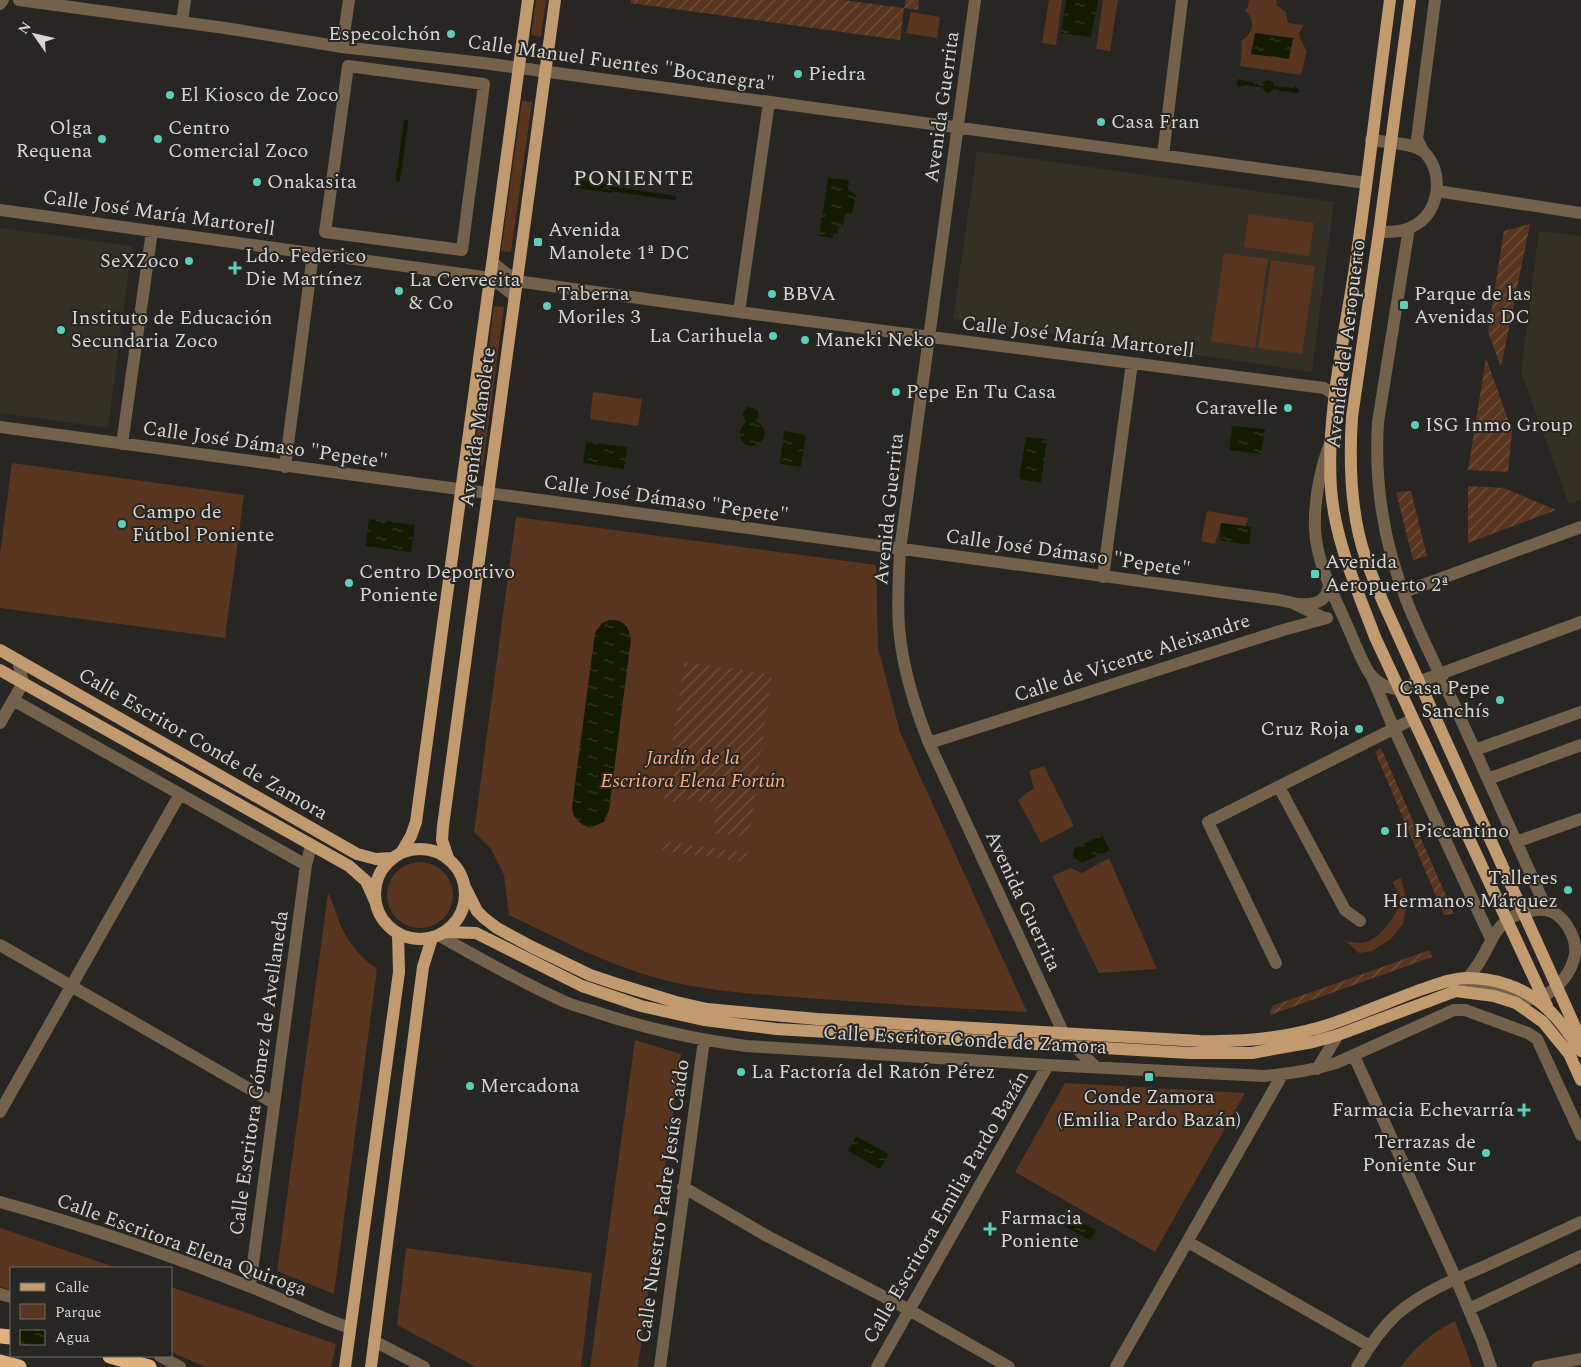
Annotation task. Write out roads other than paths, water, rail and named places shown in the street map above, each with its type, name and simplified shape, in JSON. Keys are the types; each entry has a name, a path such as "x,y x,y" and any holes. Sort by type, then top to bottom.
{"highway":[{"path":"114,1357 149,1367"},
{"path":"0,1362 19,1367"}],"main road":[{"name":"Avenida Manolete","path":"397,856 411,836 416,822 528,0"},
{"name":"Avenida Manolete","path":"448,858 442,840 443,826 555,0"},
{"name":"Avenida del Aeropuerto","path":"1390,0 1356,264 1330,443 1331,490 1338,534 1375,637 1506,920 1539,997 1550,1011 1575,1053 1581,1080"},
{"name":"Avenida del Aeropuerto","path":"1410,0 1352,417 1350,445 1352,491 1360,537 1383,602 1581,1040"},
{"name":"Calle Escritor Conde de Zamora","path":"0,650 357,854 376,858 397,856"},
{"name":"Calle Escritor Conde de Zamora","path":"0,670 355,870 366,881 375,901"},
{"path":"413,849 437,852 448,858 462,876 465,888 466,900 456,923 439,935 420,940 398,934 387,926 379,914 375,901 378,877 384,867 397,856 413,849"},
{"name":"Calle Escritor Conde de Zamora","path":"465,888 477,911 484,918 519,941 590,975 645,994 725,1011 777,1016 1200,1041 1248,1041 1302,1032 1330,1024 1434,985 1468,978 1499,982 1539,997"},
{"name":"Calle Escritor Conde de Zamora","path":"439,935 476,933 582,986 641,1006 704,1020 776,1029 1075,1047 1240,1054 1281,1049 1338,1035 1456,991"},
{"path":"345,1367 399,972 398,934"},
{"path":"371,1367 423,967 439,935"},
{"path":"1456,991 1494,996 1516,1003 1536,1015 1556,1038 1575,1053"}],"street":[{"path":"0,4 3,0"},
{"name":"Calle Manuel Fuentes \"Bocanegra\"","path":"20,0 182,22 342,47 519,68 1366,182"},
{"path":"182,22 185,0"},
{"path":"344,34 349,0"},
{"name":"Avenida Guerrita","path":"975,0 900,550 899,627 905,668 917,713 929,742 1063,1032 1075,1047 1096,1067"},
{"path":"1163,155 1182,0"},
{"path":"1379,232 1394,232 1410,228 1419,223 1428,213 1437,191 1437,177 1434,165 1423,151 1417,139 1435,0"},
{"path":"348,66 484,84 462,250 325,232 348,66"},
{"path":"739,312 769,102"},
{"path":"1371,140 1414,147 1423,151"},
{"path":"1437,191 1581,213"},
{"name":"Calle José María Martorell","path":"0,210 491,278 515,296"},
{"name":"Avenida del Aeropuerto","path":"1410,228 1382,395 1376,449 1380,508 1388,542 1415,621 1547,910"},
{"path":"122,444 152,231"},
{"path":"285,467 313,254"},
{"name":"Calle José María Martorell","path":"493,263 516,281 1324,388 1336,395"},
{"path":"1103,577 1132,363"},
{"name":"Calle José Dámaso \"Pepete\"","path":"0,428 1280,600 1293,603 1324,618"},
{"name":"Avenida del Aeropuerto","path":"1330,443 1322,466 1316,508 1315,528 1320,563 1491,939"},
{"path":"1404,592 1581,527"},
{"path":"1293,603 1312,604 1320,602 1327,594 1329,585"},
{"name":"Calle de Vicente Aleixandre","path":"929,742 1273,632 1324,618 1338,618 1346,623"},
{"path":"1400,689 1581,622"},
{"path":"0,723 23,683 18,660"},
{"name":"Avenida del Aeropuerto","path":"1370,673 1385,686 1392,689 1400,689"},
{"path":"13,700 306,865"},
{"path":"1475,750 1581,712"},
{"path":"1276,963 1208,822 1413,719"},
{"path":"1488,779 1581,746"},
{"path":"1279,787 1344,910 1360,921"},
{"path":"0,1112 180,794"},
{"path":"1516,842 1581,819"},
{"name":"Calle Escritor Conde de Zamora","path":"306,865 311,846"},
{"name":"Calle Escritora Gómez de Avellaneda","path":"250,1286 306,865"},
{"path":"1468,978 1483,956 1491,939 1506,920 1524,913 1547,910 1563,920 1581,926"},
{"path":"1563,920 1573,941 1575,953"},
{"name":"Calle Escritor Conde de Zamora","path":"439,935 562,1001 656,1030 746,1046 1048,1065 1241,1075 1282,1075 1316,1069 1354,1056 1457,1009 1495,1021 1535,1037 1549,1064"},
{"path":"1456,991 1488,988 1522,998 1539,997 1550,992 1564,979 1571,967 1581,938"},
{"path":"0,945 274,1103"},
{"path":"1316,1069 1338,1035"},
{"path":"1556,1038 1549,1064 1581,1135"},
{"name":"Calle Nuestro Padre Jesús Caído","path":"660,1367 704,1040"},
{"path":"1354,1056 1456,1279 1491,1367"},
{"name":"Calle Escritora Emilia Pardo Bazán","path":"877,1367 1048,1065"},
{"path":"1116,1367 1282,1075"},
{"path":"683,1187 767,1236 909,1310 1009,1367"},
{"name":"Calle Escritora Elena Quiroga","path":"0,1202 37,1212 152,1250 250,1286 326,1320 350,1328"},
{"path":"1357,1367 1370,1346 1396,1315 1411,1303 1456,1279 1581,1222"},
{"path":"1188,1242 1370,1346"},
{"path":"1469,1309 1581,1256"},
{"path":"374,1340 424,1367"},
{"path":"162,1357 180,1367"},
{"path":"1538,1367 1581,1359"}],"water":[{"path":"1066,0 1098,0 1091,37 1061,33"},
{"path":"1255,33 1293,38 1289,59 1251,54"},
{"path":"1238,79 1262,84 1264,81 1269,80 1274,86 1293,88 1296,86 1300,91 1296,94 1274,89 1272,92 1267,93 1261,87 1244,85 1239,87 1236,83"},
{"path":"828,178 849,180 848,190 856,195 852,213 845,214 843,226 839,225 837,234 834,233 832,238 819,236"},
{"path":"572,180 613,185 612,193 571,188"},
{"path":"747,407 752,407 758,411 759,416 756,421 763,427 765,433 760,443 754,445 743,443 740,436 741,428 746,422 742,414"},
{"path":"1232,426 1265,429 1261,454 1229,450"},
{"path":"784,431 806,435 801,467 780,464"},
{"path":"1026,437 1047,439 1041,483 1019,479"},
{"path":"586,442 627,447 624,469 583,463"},
{"path":"369,519 415,525 411,552 365,546"},
{"path":"1221,523 1251,527 1249,545 1220,540"},
{"path":"609,620 622,622 629,630 631,639 609,810 604,822 589,828 577,820 572,807 595,633 602,623"},
{"path":"1102,835 1110,850 1082,863 1073,858 1075,848"},
{"path":"856,1136 889,1154 880,1169 848,1151"},
{"path":"1070,1216 1096,1230 1090,1240 1064,1226"}],"waterway":[{"path":"398,179 406,122"},
{"path":"612,189 674,198"}],"place":[{"name":"Especolchón","path":"451,34"},
{"name":"Piedra","path":"798,74"},
{"name":"El Kiosco de Zoco","path":"170,95"},
{"name":"Casa Fran","path":"1101,122"},
{"name":"Olga Requena","path":"102,139"},
{"name":"Centro Comercial Zoco","path":"158,139"},
{"name":"Onakasita","path":"257,182"},
{"name":"Avenida Manolete 1ª DC","path":"538,242"},
{"name":"SeXZoco","path":"189,261"},
{"name":"Ldo. Federico Die Martínez","path":"235,268"},
{"name":"La Cervecita & Co","path":"399,291"},
{"name":"BBVA","path":"772,294"},
{"name":"Parque de las Avenidas DC","path":"1404,305"},
{"name":"Taberna Moriles 3","path":"547,306"},
{"name":"Instituto de Educación Secundaria Zoco","path":"61,330"},
{"name":"La Carihuela","path":"773,336"},
{"name":"Maneki Neko","path":"805,340"},
{"name":"Pepe En Tu Casa","path":"896,392"},
{"name":"Caravelle","path":"1288,408"},
{"name":"ISG Inmo Group","path":"1415,425"},
{"name":"Campo de Fútbol Poniente","path":"122,524"},
{"name":"Avenida Aeropuerto 2ª","path":"1315,574"},
{"name":"Centro Deportivo Poniente","path":"349,583"},
{"name":"Casa Pepe Sanchís","path":"1500,700"},
{"name":"Cruz Roja","path":"1359,729"},
{"name":"Il Piccantino","path":"1385,831"},
{"name":"Talleres Hermanos Márquez","path":"1568,890"},
{"name":"La Factoría del Ratón Pérez","path":"741,1072"},
{"name":"Conde Zamora (Emilia Pardo Bazán)","path":"1149,1077"},
{"name":"Mercadona","path":"470,1086"},
{"name":"Farmacia Echevarría","path":"1524,1110"},
{"name":"Terrazas de Poniente Sur","path":"1486,1153"},
{"name":"Farmacia Poniente","path":"990,1229"}],"district":[{"name":"PONIENTE","path":"634,179"}],"park label":[{"name":"Jardín de la Escritora Elena Fortún","path":"693,770"}]}
